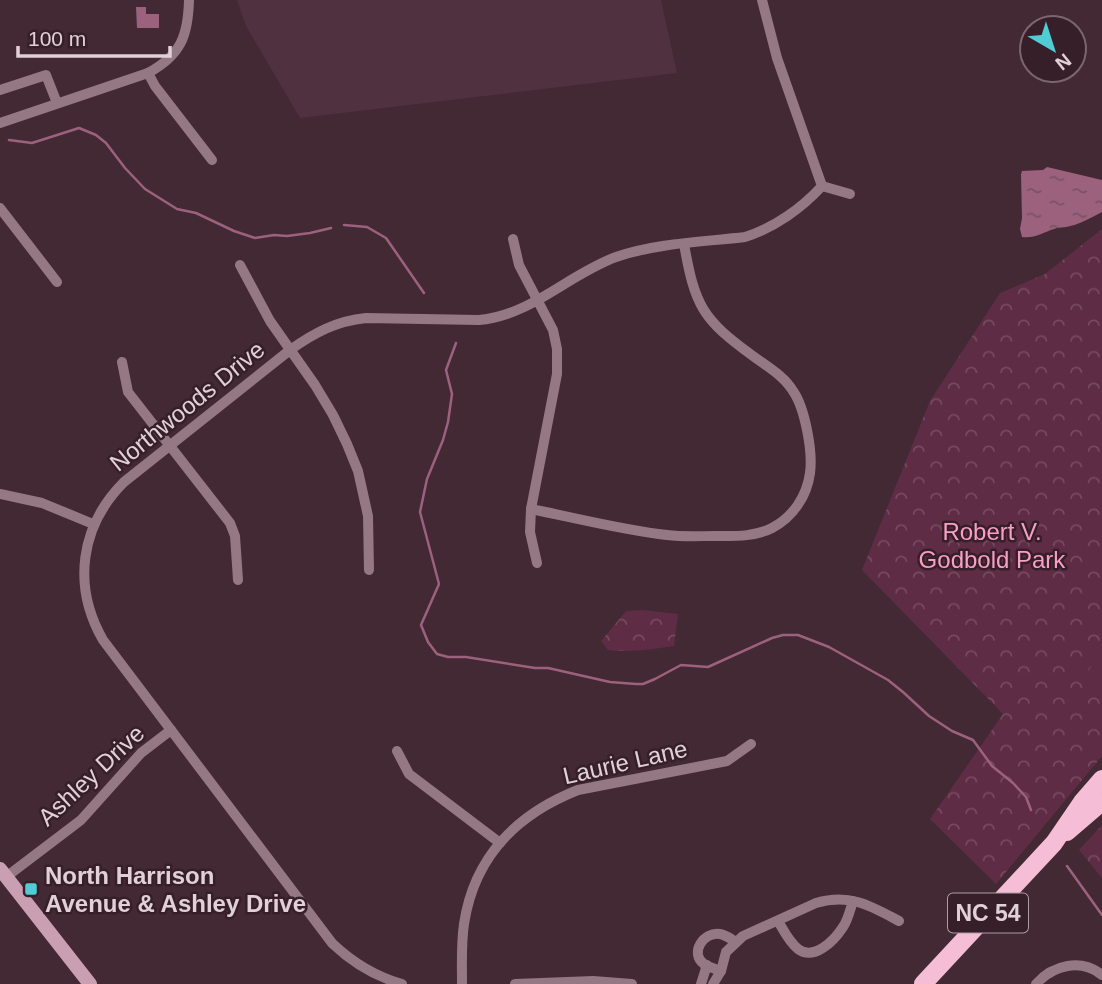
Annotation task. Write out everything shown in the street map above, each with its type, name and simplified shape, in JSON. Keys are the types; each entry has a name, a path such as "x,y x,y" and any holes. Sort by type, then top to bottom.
{"main road":[{"name":"NC 54","path":"923,984 1054,843 1082,802 1102,779"},
{"name":"NC 54","path":"1054,843 1102,802"},
{"path":"3,873 90,984"}],"street":[{"path":"0,123 148,73 169,59 180,45 187,29 189,0"},
{"path":"762,0 777,58 822,186 850,194"},
{"path":"148,73 212,160"},
{"path":"0,90 46,75 57,103"},
{"name":"Northwoods Drive","path":"402,984 380,977 362,967 332,943 112,653 93,619 84,582 93,524 105,504 124,482 312,334 353,319 394,317 442,321 504,316 614,258 656,247 755,234 784,218 822,186"},
{"path":"0,208 57,282"},
{"path":"513,239 519,265 553,330 558,358 531,509 530,532 537,563"},
{"path":"531,509 658,534 734,536 754,534 773,527 798,506 806,490 811,465 807,432 798,398 780,376 726,336 708,318 700,306 692,284 684,244"},
{"path":"240,265 266,315 333,415 358,471 368,516 369,570"},
{"path":"122,362 128,392 230,523 235,536 238,580"},
{"path":"0,494 42,503 93,524"},
{"name":"Ashley Drive","path":"3,873 81,820 141,753 172,730"},
{"name":"Laurie Lane","path":"461,984 466,911 475,883 500,843 522,820 559,797 579,790 727,761 751,744"},
{"path":"397,751 409,774 500,843"},
{"path":"713,984 721,971 726,952 743,936 817,903 828,900 867,904 899,921"},
{"path":"778,921 792,944 800,951 817,951 825,947 844,926 853,901"},
{"path":"721,971 704,964 699,957 698,945 715,934 723,934 736,942"},
{"path":"701,984 707,965"},
{"path":"1036,984 1051,971 1074,965 1091,968 1102,975"},
{"path":"515,984 593,981 632,984"}],"shaded area":[{"path":"237,0 661,0 677,73 300,118 246,26"}],"green space":[{"name":"Robert V. Godbold Park","path":"1102,229 1102,756 996,884 930,819 1003,714 862,570 930,401 1000,293 1045,274"},
{"path":"626,611 678,614 674,646 633,651 608,650 601,641"},
{"path":"1102,653 1102,697 1081,680"},
{"path":"1102,825 1102,878 1079,850"}],"water":[{"path":"136,7 146,7 146,14 159,14 159,28 137,28"},
{"path":"1047,167 1102,180 1102,212 1075,225 1022,237 1022,171 1043,170"}],"waterway":[{"path":"9,140 32,143 79,128 96,135 106,143 145,189 177,209 196,213 255,238 310,233 331,228"},
{"path":"344,225 367,227 386,238 424,293"},
{"path":"456,343 446,370 452,394 448,422 427,479 420,512 439,584 421,625 437,654 548,668 610,682 643,684 681,665 708,667 772,638 798,635 829,647 888,680 929,716 952,731 973,740 992,766 1026,797 1031,810"},
{"path":"1067,866 1102,915"}],"place":[{"name":"North Harrison Avenue & Ashley Drive","path":"31,889"}]}
